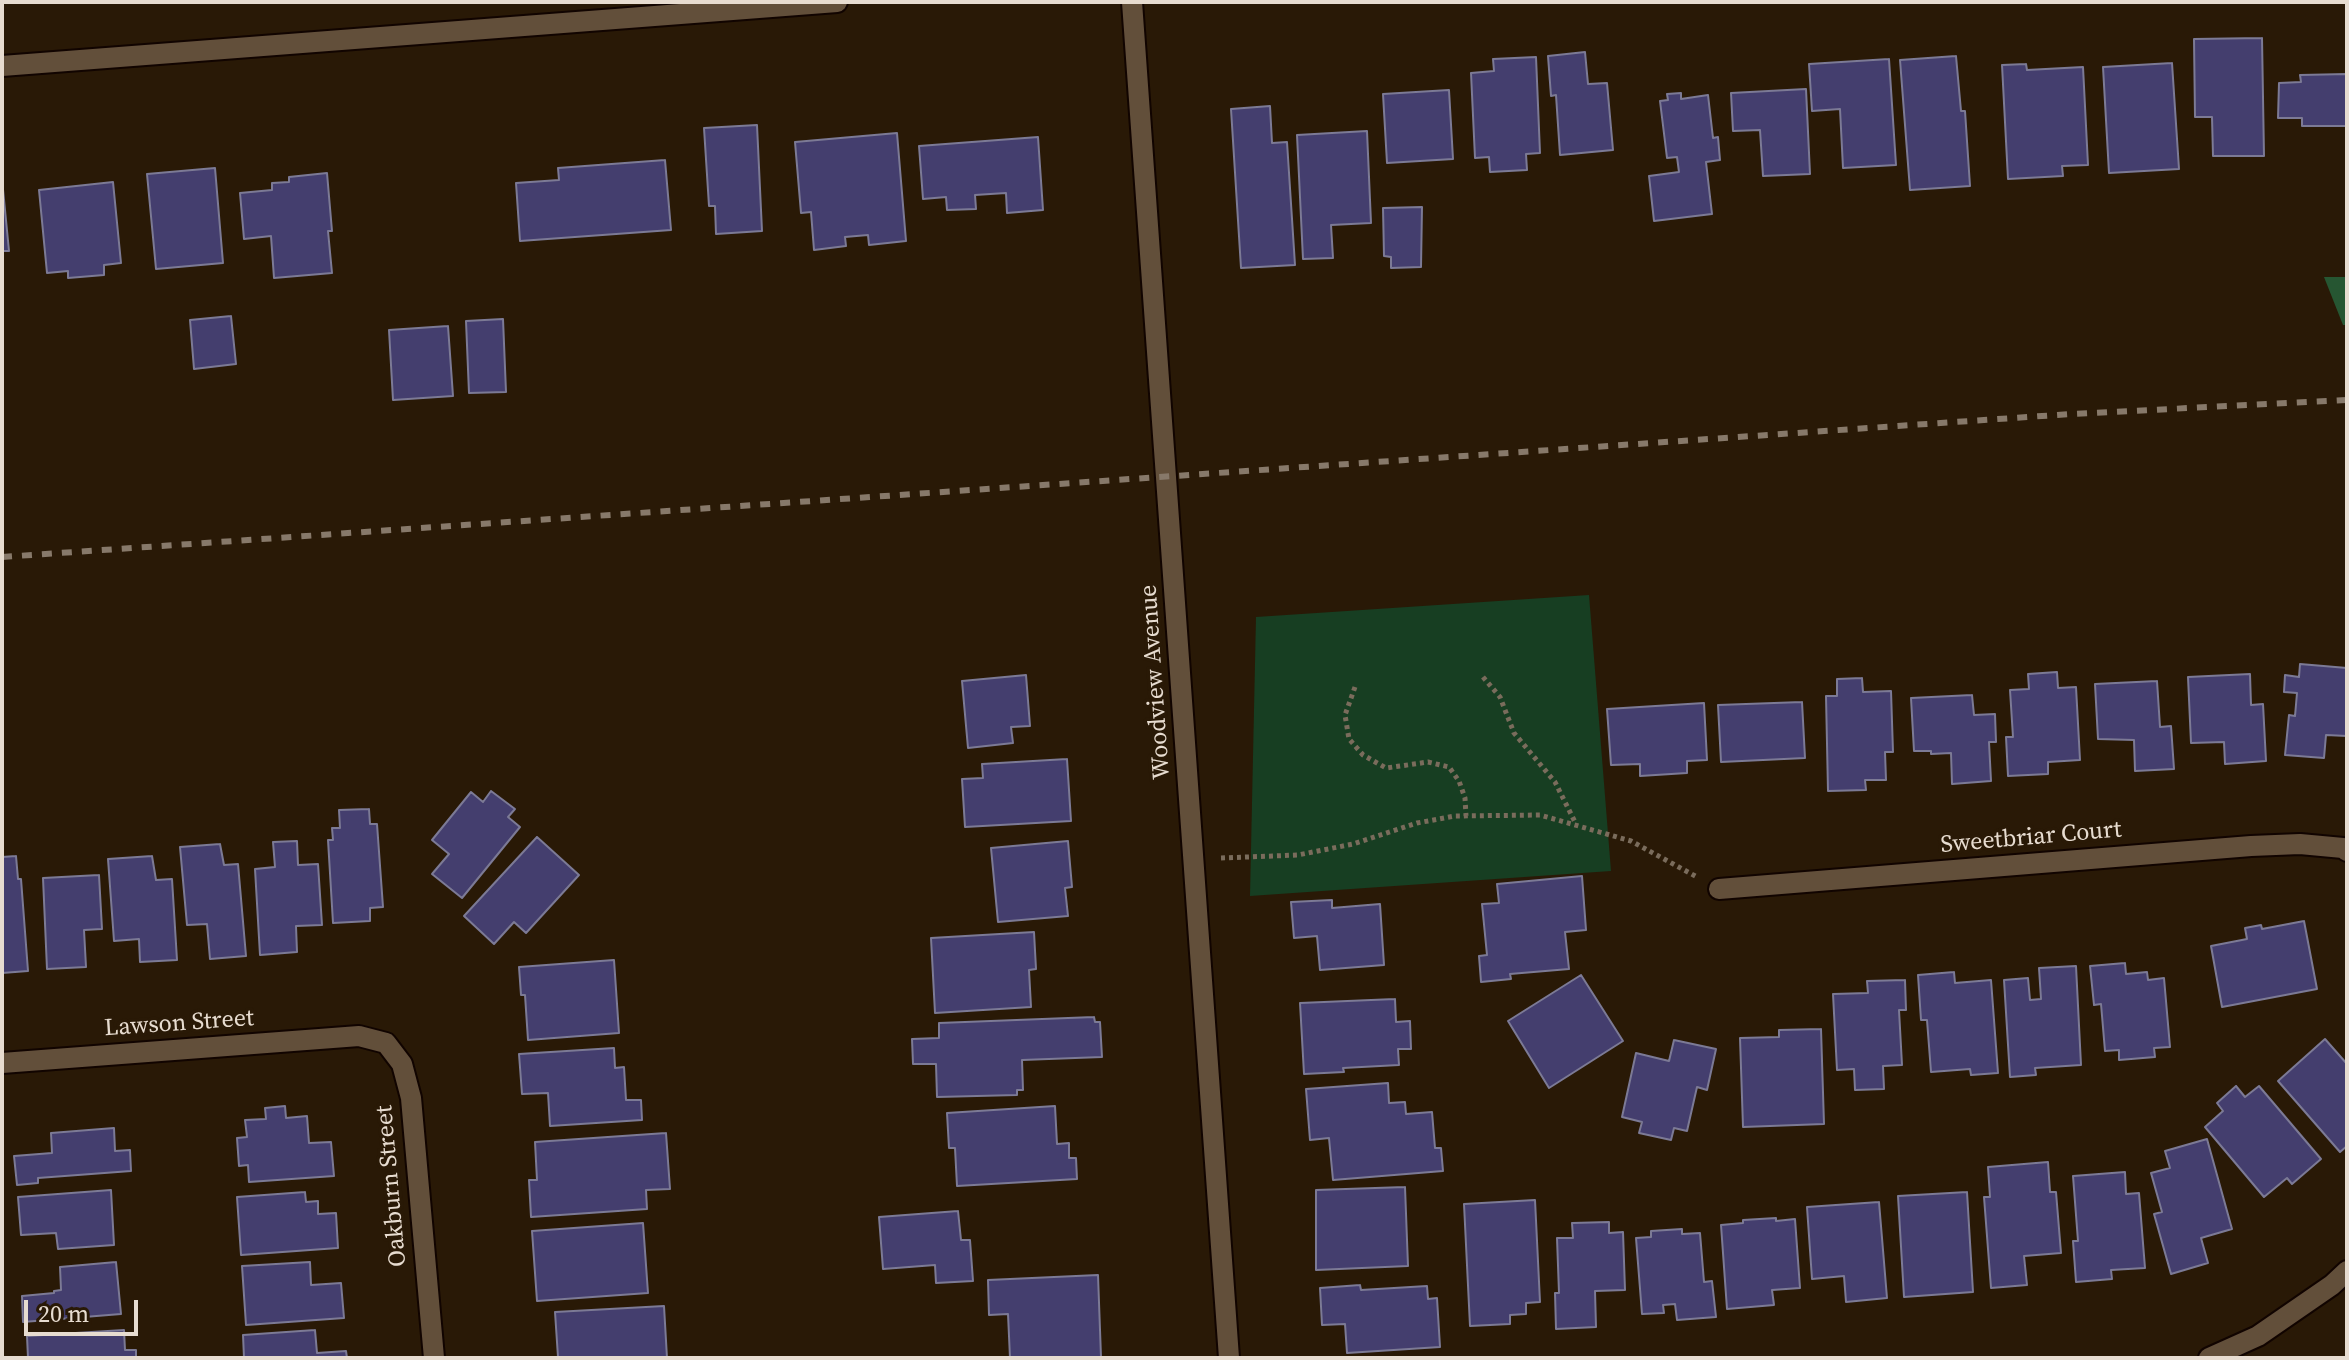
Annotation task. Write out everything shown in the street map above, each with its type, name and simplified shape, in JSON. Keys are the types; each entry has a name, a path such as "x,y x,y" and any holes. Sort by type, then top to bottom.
{"street":[{"path":"2,66 837,2"},
{"name":"Woodview Avenue","path":"1132,2 1229,1358"},
{"name":"Sweetbriar Court","path":"1719,889 2251,846 2300,844 2347,851"},
{"name":"Lawson Street","path":"2,1063 359,1036"},
{"name":"Oakburn Street","path":"359,1036 386,1043 402,1064 411,1098 434,1358"},
{"path":"2209,1358 2258,1336 2332,1285 2347,1271"}],"path":[{"path":"1483,677 1500,697 1514,733 1555,782 1575,823"},
{"path":"1355,687 1345,715 1349,739 1363,755 1386,768 1428,762 1449,767 1459,781 1465,798 1466,816"},
{"path":"1195,860 1298,855 1353,844 1417,823 1466,816 1540,815 1631,841 1719,889"}],"green space":[{"path":"2324,277 2347,277 2347,325 2343,325"},
{"path":"1589,595 1611,871 1250,896 1256,617"}],"building":[{"path":"2262,38 2264,156 2213,156 2212,117 2195,117 2194,39"},
{"path":"1585,52 1588,84 1607,83 1613,150 1560,155 1556,95 1551,96 1548,56"},
{"path":"1956,56 1961,111 1965,111 1970,186 1910,190 1900,60"},
{"path":"1536,57 1540,153 1526,154 1527,170 1490,172 1489,157 1475,158 1471,73 1494,71 1493,59"},
{"path":"1889,59 1896,165 1843,168 1840,109 1812,111 1809,64"},
{"path":"2172,63 2179,169 2109,173 2103,67"},
{"path":"2026,64 2027,70 2083,67 2088,165 2062,166 2063,176 2008,179 2002,65"},
{"path":"2347,74 2347,126 2302,126 2302,118 2278,118 2279,83 2301,82 2300,75"},
{"path":"1806,89 1810,174 1763,176 1760,130 1733,131 1731,93"},
{"path":"1449,90 1453,159 1387,163 1383,94"},
{"path":"1681,93 1681,99 1708,95 1713,138 1718,137 1720,160 1706,162 1712,214 1654,221 1649,176 1679,172 1677,157 1667,158 1660,101 1668,100 1667,94"},
{"path":"1270,106 1272,143 1287,142 1295,265 1241,268 1231,109"},
{"path":"757,125 762,231 716,234 715,206 709,206 704,128"},
{"path":"1367,131 1371,223 1331,225 1333,258 1303,259 1297,135"},
{"path":"897,133 906,241 869,245 868,235 845,237 846,246 814,250 811,212 801,213 795,142"},
{"path":"1038,137 1043,210 1007,213 1006,193 975,195 976,209 947,210 946,197 923,199 919,146"},
{"path":"665,160 671,230 520,241 516,183 559,180 558,168"},
{"path":"215,168 223,263 156,269 147,174"},
{"path":"327,173 332,273 274,278 271,236 244,239 240,193 272,190 272,183 289,182 289,177"},
{"path":"2,179 9,251 2,251"},
{"path":"113,182 121,263 104,265 104,275 68,278 68,271 47,273 39,190"},
{"path":"1422,207 1421,267 1391,268 1391,257 1384,256 1383,208"},
{"path":"231,316 236,364 194,369 190,320"},
{"path":"503,319 506,392 469,393 466,321"},
{"path":"448,326 453,396 393,400 389,330"},
{"path":"2300,664 2347,668 2347,736 2326,735 2324,758 2285,755 2289,715 2295,716 2297,693 2284,692 2285,675 2299,677"},
{"path":"2057,672 2058,688 2076,687 2080,760 2048,762 2048,774 2008,776 2006,737 2013,737 2010,690 2029,689 2028,674"},
{"path":"2250,674 2251,705 2263,704 2266,761 2225,764 2224,742 2191,743 2188,677"},
{"path":"1026,675 1030,726 1011,727 1013,743 968,748 962,681"},
{"path":"1862,678 1863,692 1891,691 1893,752 1885,752 1886,780 1865,780 1866,790 1828,791 1826,696 1837,696 1837,679"},
{"path":"2157,681 2160,727 2171,726 2174,769 2135,771 2134,740 2098,739 2095,684"},
{"path":"1972,695 1974,715 1995,714 1996,742 1989,742 1991,781 1952,784 1951,753 1914,751 1911,698"},
{"path":"1802,702 1805,758 1721,762 1718,705"},
{"path":"1704,703 1707,760 1687,761 1687,773 1640,776 1640,764 1611,765 1607,709"},
{"path":"1067,759 1071,821 965,827 962,779 983,778 982,764"},
{"path":"491,791 515,809 508,817 520,827 462,898 432,874 449,854 432,840 471,792 483,802"},
{"path":"369,809 370,824 377,824 383,907 370,908 370,921 333,923 328,840 333,840 332,828 340,828 339,810"},
{"path":"537,837 579,875 526,933 514,922 494,944 464,916"},
{"path":"297,841 298,865 318,864 322,925 296,926 297,952 260,955 255,869 275,867 273,842"},
{"path":"1068,841 1072,887 1065,888 1068,916 998,922 991,848"},
{"path":"220,844 224,865 238,864 246,956 210,959 207,924 187,925 180,847"},
{"path":"16,856 18,879 21,879 28,971 2,973 2,857"},
{"path":"152,856 156,880 172,879 177,960 140,962 139,939 114,941 108,859"},
{"path":"99,875 102,929 84,930 86,967 47,969 43,878"},
{"path":"1582,876 1586,930 1565,932 1569,969 1510,974 1511,979 1481,982 1479,956 1487,955 1482,904 1499,903 1497,884"},
{"path":"1332,900 1332,908 1380,904 1384,965 1320,970 1317,936 1294,938 1291,902"},
{"path":"2304,921 2317,989 2222,1007 2211,946 2247,939 2245,928 2261,925 2262,929"},
{"path":"1034,932 1036,969 1029,970 1031,1007 935,1013 931,938"},
{"path":"614,960 619,1033 528,1040 525,995 521,995 519,967"},
{"path":"2125,963 2126,974 2147,972 2148,980 2164,978 2170,1047 2154,1048 2155,1057 2119,1060 2119,1050 2105,1051 2101,1004 2094,1005 2090,966"},
{"path":"2076,966 2081,1065 2035,1068 2036,1075 2010,1077 2004,980 2028,978 2030,1000 2041,999 2039,968"},
{"path":"1954,972 1955,983 1991,980 1998,1073 1971,1075 1970,1069 1931,1072 1927,1020 1921,1020 1918,975"},
{"path":"1581,975 1623,1041 1549,1088 1508,1021"},
{"path":"1905,980 1906,1010 1899,1010 1902,1065 1883,1066 1884,1089 1855,1090 1854,1069 1837,1070 1833,994 1868,993 1867,981"},
{"path":"1395,999 1396,1022 1410,1021 1411,1049 1398,1049 1399,1065 1304,1074 1300,1003"},
{"path":"1094,1017 1095,1022 1100,1022 1102,1057 1022,1060 1023,1090 1017,1090 1017,1095 937,1097 936,1064 913,1064 912,1039 939,1038 939,1023"},
{"path":"1821,1029 1824,1124 1743,1127 1740,1038 1779,1037 1779,1030"},
{"path":"2325,1039 2347,1064 2347,1146 2340,1152 2278,1081"},
{"path":"1674,1040 1716,1049 1707,1090 1697,1087 1687,1131 1674,1128 1671,1140 1639,1133 1642,1122 1622,1117 1636,1053 1669,1061"},
{"path":"614,1048 615,1068 624,1067 626,1100 641,1100 642,1120 550,1126 548,1093 522,1094 519,1054"},
{"path":"1388,1083 1389,1103 1405,1102 1406,1114 1432,1112 1435,1148 1441,1148 1443,1171 1333,1180 1329,1138 1310,1140 1306,1089"},
{"path":"2236,1086 2245,1097 2259,1086 2321,1159 2292,1184 2287,1178 2264,1197 2205,1127 2223,1111 2217,1103"},
{"path":"285,1106 286,1118 307,1116 309,1143 331,1142 334,1176 249,1182 248,1165 239,1166 237,1138 247,1137 245,1120 266,1119 265,1108"},
{"path":"1055,1106 1057,1144 1069,1143 1069,1158 1076,1158 1077,1179 957,1186 955,1148 949,1148 947,1113"},
{"path":"114,1128 115,1151 130,1150 131,1171 38,1178 38,1183 17,1185 14,1156 52,1153 51,1133"},
{"path":"666,1133 670,1189 646,1190 647,1209 531,1217 529,1180 537,1180 535,1142"},
{"path":"2207,1139 2232,1229 2201,1238 2208,1263 2171,1274 2154,1214 2162,1212 2151,1173 2170,1168 2165,1151"},
{"path":"2048,1162 2050,1192 2056,1192 2061,1253 2024,1256 2027,1285 1991,1288 1984,1197 1990,1197 1988,1167"},
{"path":"2125,1172 2126,1194 2139,1193 2145,1268 2111,1270 2112,1279 2076,1282 2073,1241 2078,1241 2073,1176"},
{"path":"1405,1187 1408,1266 1316,1270 1316,1190"},
{"path":"111,1190 114,1245 58,1249 56,1233 21,1235 18,1197"},
{"path":"305,1192 306,1202 318,1201 318,1214 336,1213 338,1248 241,1255 237,1197"},
{"path":"1967,1192 1973,1292 1904,1297 1898,1196"},
{"path":"1535,1200 1540,1302 1526,1303 1526,1314 1510,1315 1510,1324 1470,1326 1464,1204"},
{"path":"1879,1202 1887,1298 1846,1302 1844,1276 1812,1279 1807,1207"},
{"path":"958,1211 961,1240 970,1240 973,1281 936,1283 935,1265 883,1269 879,1217"},
{"path":"1776,1218 1776,1221 1795,1219 1800,1288 1772,1290 1774,1305 1727,1309 1721,1225"},
{"path":"1609,1222 1609,1233 1623,1232 1625,1290 1595,1291 1596,1327 1556,1329 1555,1293 1559,1293 1557,1238 1573,1238 1572,1223"},
{"path":"643,1223 648,1293 537,1301 532,1231"},
{"path":"1682,1229 1682,1234 1700,1233 1704,1282 1712,1281 1716,1317 1677,1320 1675,1304 1663,1305 1664,1313 1642,1314 1636,1238 1651,1237 1651,1231"},
{"path":"116,1262 121,1314 23,1322 22,1296 61,1290 60,1267"},
{"path":"310,1262 311,1285 341,1283 344,1318 246,1325 242,1266"},
{"path":"1098,1275 1101,1357 1010,1358 1008,1314 989,1315 988,1280"},
{"path":"1360,1285 1361,1290 1427,1286 1428,1299 1437,1298 1440,1347 1347,1353 1345,1324 1322,1325 1320,1288"},
{"path":"664,1306 667,1358 558,1357 555,1312"},
{"path":"124,1330 125,1350 136,1350 136,1358 28,1358 27,1336"},
{"path":"315,1330 317,1353 346,1351 347,1358 244,1358 243,1335"}],"railway":[{"path":"2,557 2071,414 2347,400"}]}
